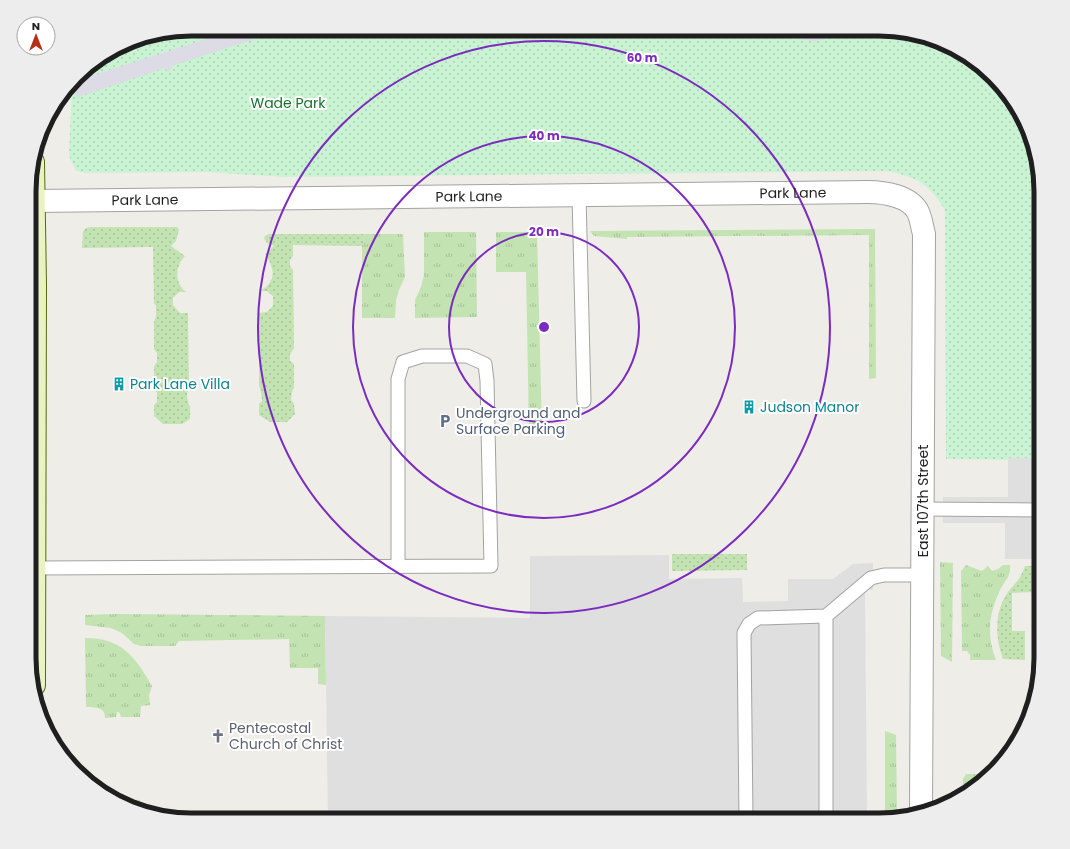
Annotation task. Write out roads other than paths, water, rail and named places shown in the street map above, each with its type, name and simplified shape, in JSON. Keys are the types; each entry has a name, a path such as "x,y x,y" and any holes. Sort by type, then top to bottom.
{"street":[{"name":"Park Lane","path":"36,201 877,192 904,198"},
{"name":"East 107th Street","path":"904,198 918,211 924,234 921,807"}],"lane":[{"path":"579,195 584,401"},
{"path":"36,568 491,566 487,381 485,364 467,356 422,356 403,362 398,379 398,566"},
{"path":"923,509 1034,510"},
{"path":"746,813 744,633 749,624 758,618 826,616 871,578 884,575 922,575"},
{"path":"826,616 826,813"}],"place":[{"name":"Park Lane Villa","path":"119,384"},
{"name":"Judson Manor","path":"749,407"},
{"name":"Underground and Surface Parking","path":"445,421"},
{"name":"Pentecostal Church of Christ","path":"218,736"}],"park label":[{"name":"Wade Park","path":"288,103"}]}
